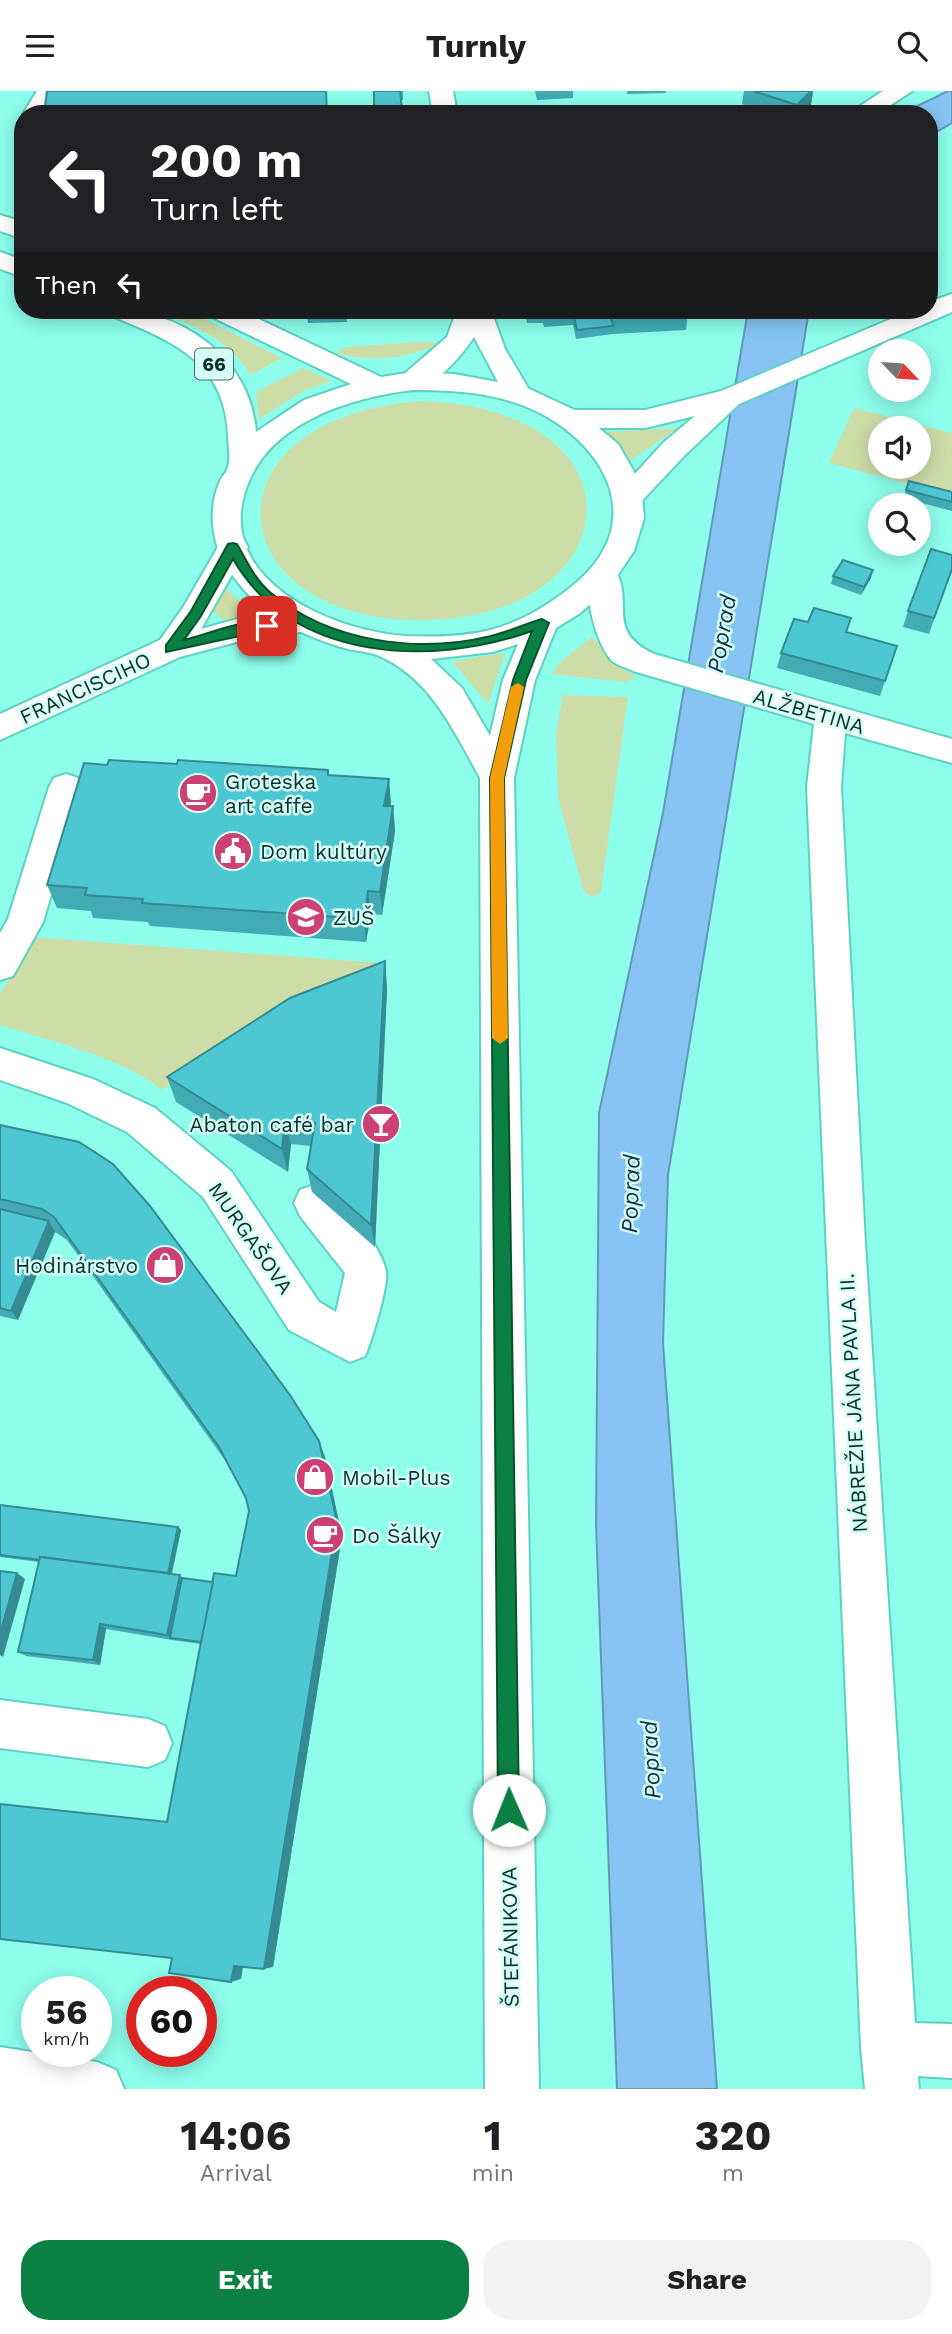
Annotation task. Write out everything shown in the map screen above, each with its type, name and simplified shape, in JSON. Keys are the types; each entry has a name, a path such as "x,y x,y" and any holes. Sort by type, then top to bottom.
{"street":[{"path":"40,105 45,96 60,91"},
{"path":"876,105 900,91"},
{"path":"941,306 950,332"},
{"name":"66","path":"142,319 171,331 208,355 232,387 236,398 243,466"},
{"name":"66","path":"238,319 378,386"},
{"path":"413,381 459,343 469,319"},
{"path":"481,319 491,349 517,393"},
{"path":"571,419 645,419 730,398 912,319"},
{"name":"66","path":"413,381 449,381 517,393 571,419 609,454 618,468 628,498 625,538 604,577 566,610 542,623 505,637 465,646 437,648 387,646 343,637 305,622 266,596 246,573 233,547 228,506 243,466 263,440 289,419 322,402 378,386 413,381"},
{"path":"628,498 674,449 730,398"},
{"name":"FRANCISCIHO","path":"171,649 196,613 233,547"},
{"name":"ALŽBETINA","path":"604,577 608,624 624,653 644,663 952,751"},
{"name":"FRANCISCIHO","path":"0,728 171,649 248,628 305,622"},
{"name":"ŠTEFÁNIKOVA","path":"512,2089 497,778 519,680 542,623"},
{"name":"ŠTEFÁNIKOVA","path":"387,646 424,670 451,696 497,778"},
{"name":"NÁBREŽIE JÁNA PAVLA II.","path":"832,717 826,746 824,787 846,1270 890,2069"},
{"path":"0,965 25,922 66,786"},
{"name":"MURGAŠOVA","path":"0,1064 79,1091 141,1119 217,1184 304,1316 350,1342 366,1273 358,1254 314,1203"},
{"path":"0,1724 148,1744"},
{"path":"890,2069 952,2052"},
{"path":"0,2074 97,2089"}],"green space":[{"path":"176,319 204,319 282,358 250,375 232,352 197,328"},
{"path":"427,341 438,344 388,358 362,358 335,353 346,347"},
{"path":"303,368 332,381 305,390 259,419 256,392"},
{"path":"421,401 495,412 547,438 578,472 587,512 575,551 544,585 494,610 426,620 357,612 306,590 273,557 261,518 268,479 297,443 348,415"},
{"path":"854,408 885,416 868,416 868,473 829,463"},
{"path":"678,428 627,463 607,432"},
{"path":"931,428 952,433 952,495 890,479 931,479"},
{"path":"222,584 254,616 226,622 210,609"},
{"path":"592,637 617,665 637,677 625,682 551,674 560,662"},
{"path":"505,653 488,704 452,661"},
{"path":"563,695 628,697 601,892 592,897 583,890 558,797 556,733"},
{"path":"33,937 380,963 270,1011 162,1090 127,1068 106,1059 0,1025 0,994"}],"water":[{"path":"952,91 952,123 938,131 938,105 919,105"},
{"name":"Poprad","path":"746,319 808,319 668,1175 663,1343 717,2089 617,2089 596,1524 599,1113 663,813"}],"building":[{"path":"47,91 326,91 327,105 45,105"},
{"path":"374,91 400,91 402,105 374,105"},
{"path":"753,91 811,91 797,105"},
{"path":"574,319 611,319 613,326 577,330"},
{"path":"909,481 952,492 952,502 931,497 931,493 906,490"},
{"path":"931,549 952,555 952,569 934,618 908,611 928,556 931,556"},
{"path":"843,560 873,570 864,587 833,576"},
{"path":"814,608 851,618 846,632 897,646 885,681 781,653 794,619 808,622"},
{"name":"Dom kultúry","path":"109,760 177,764 178,760 328,770 328,775 389,779 384,806 393,806 380,892 368,891 364,919 142,903 143,899 85,895 87,888 47,885 84,763 107,765"},
{"path":"385,961 371,1225 307,1169 315,1123 285,1120 282,1149 167,1077 290,998"},
{"path":"0,1125 79,1142 113,1164 150,1206 290,1395 319,1441 337,1522 264,1969 234,1966 231,1982 217,1980 217,1976 169,1973 172,1958 0,1939 0,1804 167,1822 214,1573 236,1576 249,1511 246,1498 219,1447 54,1217 42,1209 0,1199"},
{"path":"0,1209 49,1221 11,1311 0,1308"},
{"path":"0,1505 178,1527 168,1573 40,1557 40,1560 0,1555"},
{"path":"40,1557 180,1575 167,1635 100,1624 93,1660 18,1652"},
{"path":"0,1571 17,1573 0,1634"},
{"path":"182,1578 213,1582 201,1642 170,1638"}],"slow traffic":[{"path":"500,1038 497,778 518,687"}],"place":[{"name":"Groteska art caffe","path":"198,793"},
{"name":"Dom kultúry","path":"233,851"},
{"name":"ZUŠ","path":"306,917"},
{"name":"Abaton café bar","path":"381,1124"},
{"name":"Hodinárstvo","path":"165,1265"},
{"name":"Mobil-Plus","path":"315,1477"},
{"name":"Do Šálky","path":"325,1535"}],"route":[{"path":"267,626 248,628 171,649 196,613 233,547 240,564 266,596 305,622 343,637 387,646 437,648 492,641 542,623 519,680 497,778 509,1810"}]}
